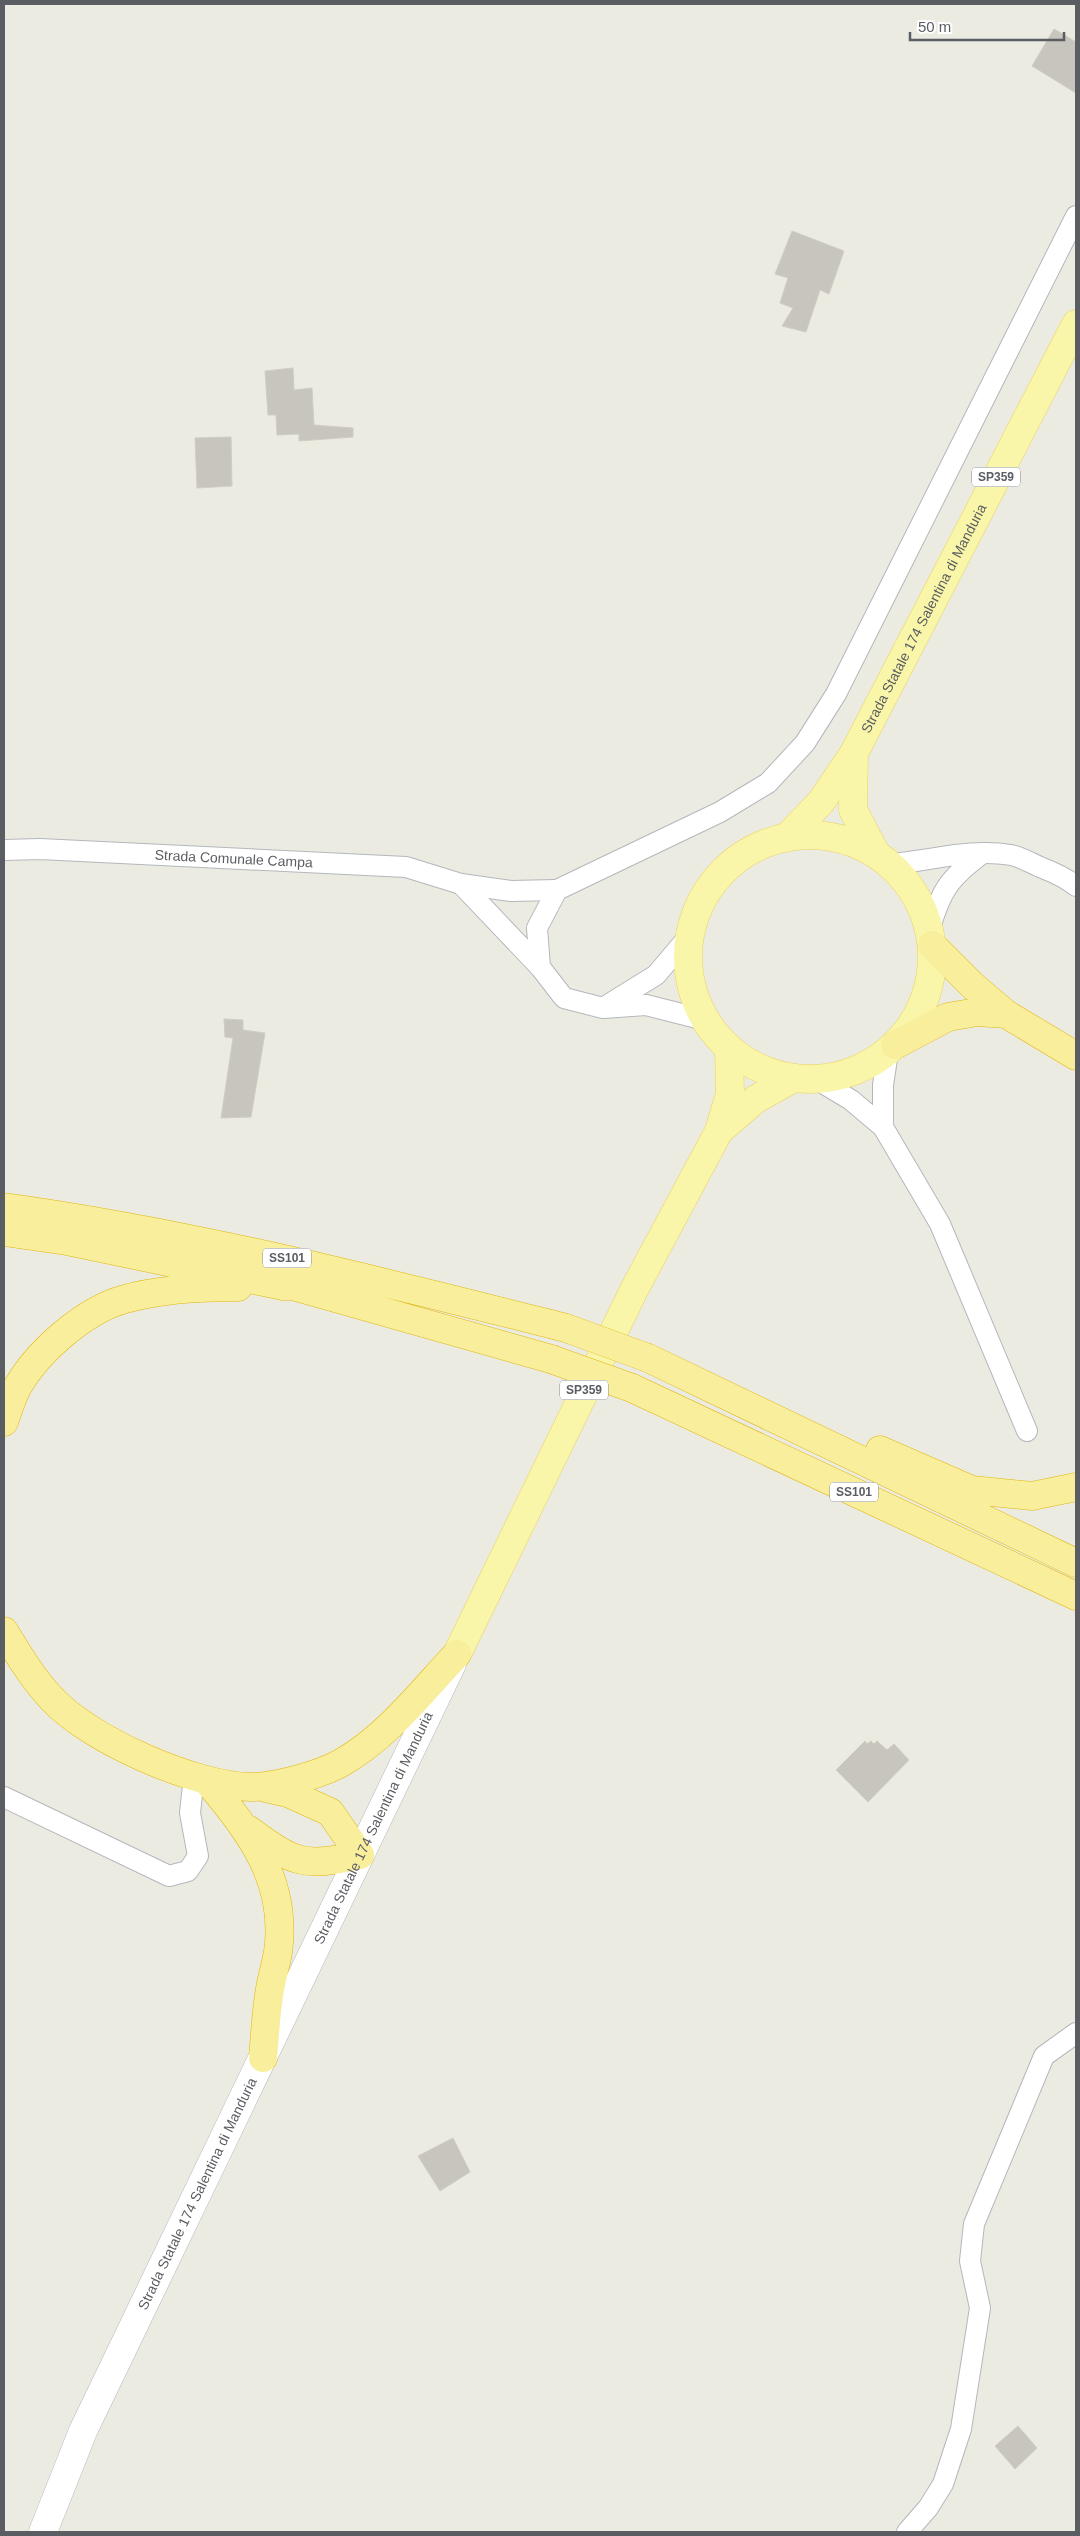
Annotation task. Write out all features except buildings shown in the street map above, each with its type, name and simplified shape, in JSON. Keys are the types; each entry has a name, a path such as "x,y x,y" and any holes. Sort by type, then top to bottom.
{"highway":[{"path":"930,938 972,985 1006,1014 1076,1056"},
{"path":"891,1048 948,1017 977,1012 1006,1014"},
{"name":"SS101","path":"4,1207 67,1216 290,1259 566,1328 648,1358 1076,1563"},
{"name":"SS101","path":"4,1232 68,1241 283,1286 293,1286 551,1359 632,1388 1076,1596"},
{"path":"4,1422 18,1386 50,1344 97,1311 124,1299 152,1294 209,1287 283,1286"},
{"path":"808,1435 884,1451 972,1490 1032,1496 1076,1487"},
{"path":"4,1631 22,1660 53,1700 90,1728 148,1759 201,1779 258,1786 288,1793 330,1812 360,1855 326,1862 299,1861 271,1846 246,1828 201,1779"},
{"path":"258,1786 310,1777 340,1763 375,1741 457,1654"},
{"path":"246,1828 268,1871 278,1905 278,1951 270,1990 264,2058"}],"main road":[{"name":"Strada Statale 174 Salentina di Manduria","path":"788,836 821,802 854,753 1076,324"},
{"name":"Strada Statale 174 Salentina di Manduria","path":"854,753 853,810 883,859"},
{"path":"818,834 848,840 883,859 911,888 922,908 930,938 932,967 928,989 920,1009 909,1028 891,1048 866,1066 842,1075 805,1079 759,1068 729,1048 706,1020 694,993 688,965 689,936 698,907 713,882 734,860 760,845 788,836 818,834"},
{"name":"Strada Statale 174 Salentina di Manduria","path":"43,2532 83,2431 360,1855 634,1290 719,1131 730,1094 729,1048"},
{"name":"Strada Statale 174 Salentina di Manduria","path":"719,1131 756,1100 805,1079"}],"street":[{"path":"540,968 537,928 557,890 720,812 768,783 805,742 836,694 1076,216"},
{"name":"Strada Comunale Campa","path":"4,850 40,849 406,867 461,884 511,891 557,890"},
{"path":"930,938 938,899 960,870 983,853"},
{"path":"883,859 922,861 947,855 983,853 1012,856 1065,877 1076,886"},
{"path":"461,884 540,968 564,998 603,1008 646,1005 706,1020"},
{"path":"603,1008 656,975 689,936"},
{"path":"883,1127 883,1085 891,1048"},
{"path":"805,1079 851,1100 883,1127 940,1224 1026,1431"},
{"path":"4,1797 169,1876 188,1871 198,1856 190,1813 201,1779"},
{"path":"907,2532 928,2508 943,2484 961,2428 980,2308 970,2260 974,2224 1044,2056 1076,2032"}]}
